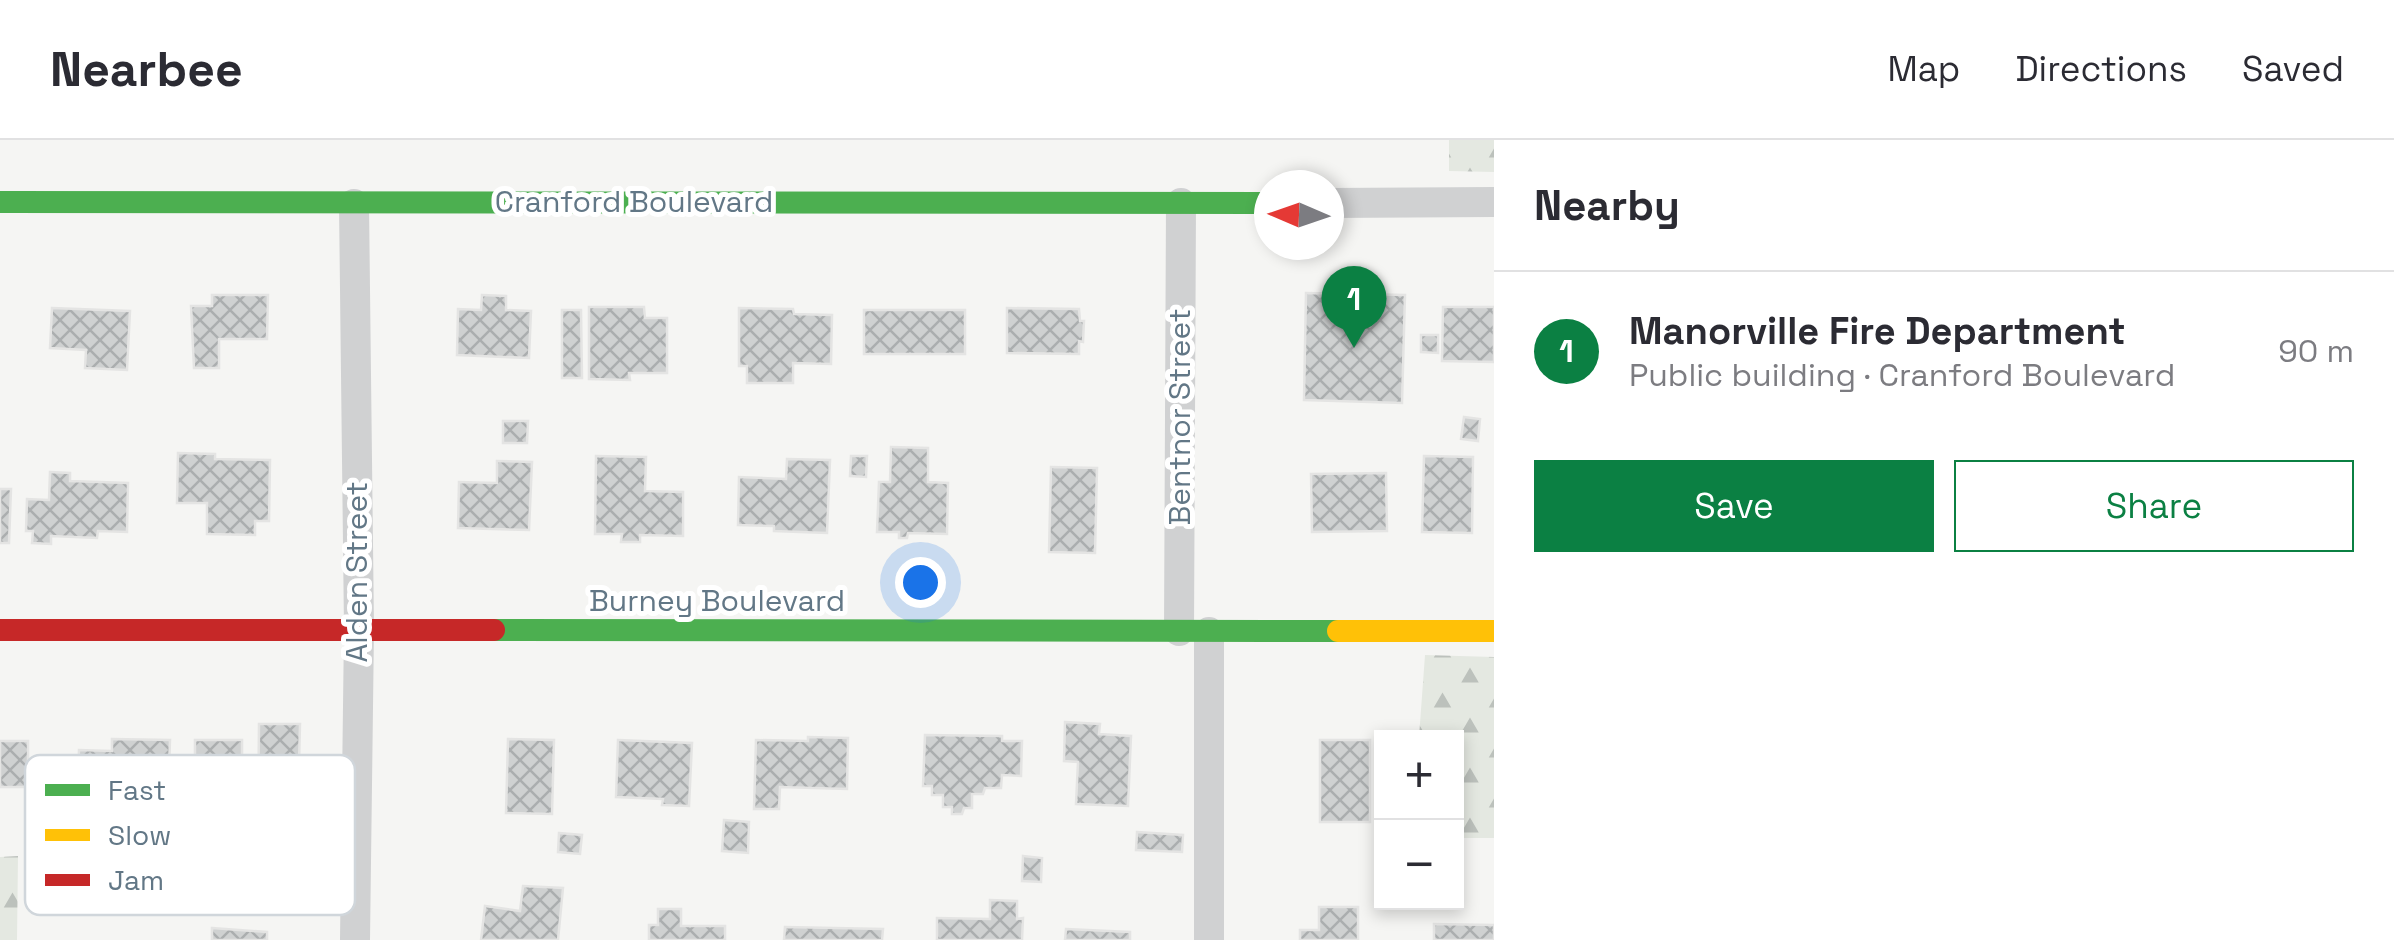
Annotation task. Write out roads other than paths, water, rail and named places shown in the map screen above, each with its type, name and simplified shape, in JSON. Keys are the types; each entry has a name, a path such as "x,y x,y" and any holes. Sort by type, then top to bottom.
{"street":[{"name":"Cranford Boulevard","path":"0,202 1254,203"},
{"path":"1344,203 1494,202"},
{"name":"Bentnor Street","path":"1180,203 1209,940"},
{"name":"Alden Street","path":"354,204 359,629 356,940"},
{"name":"Burney Boulevard","path":"0,630 1494,631"}],"place":[{"name":"Manorville Fire Department","path":"1354,348"}]}
